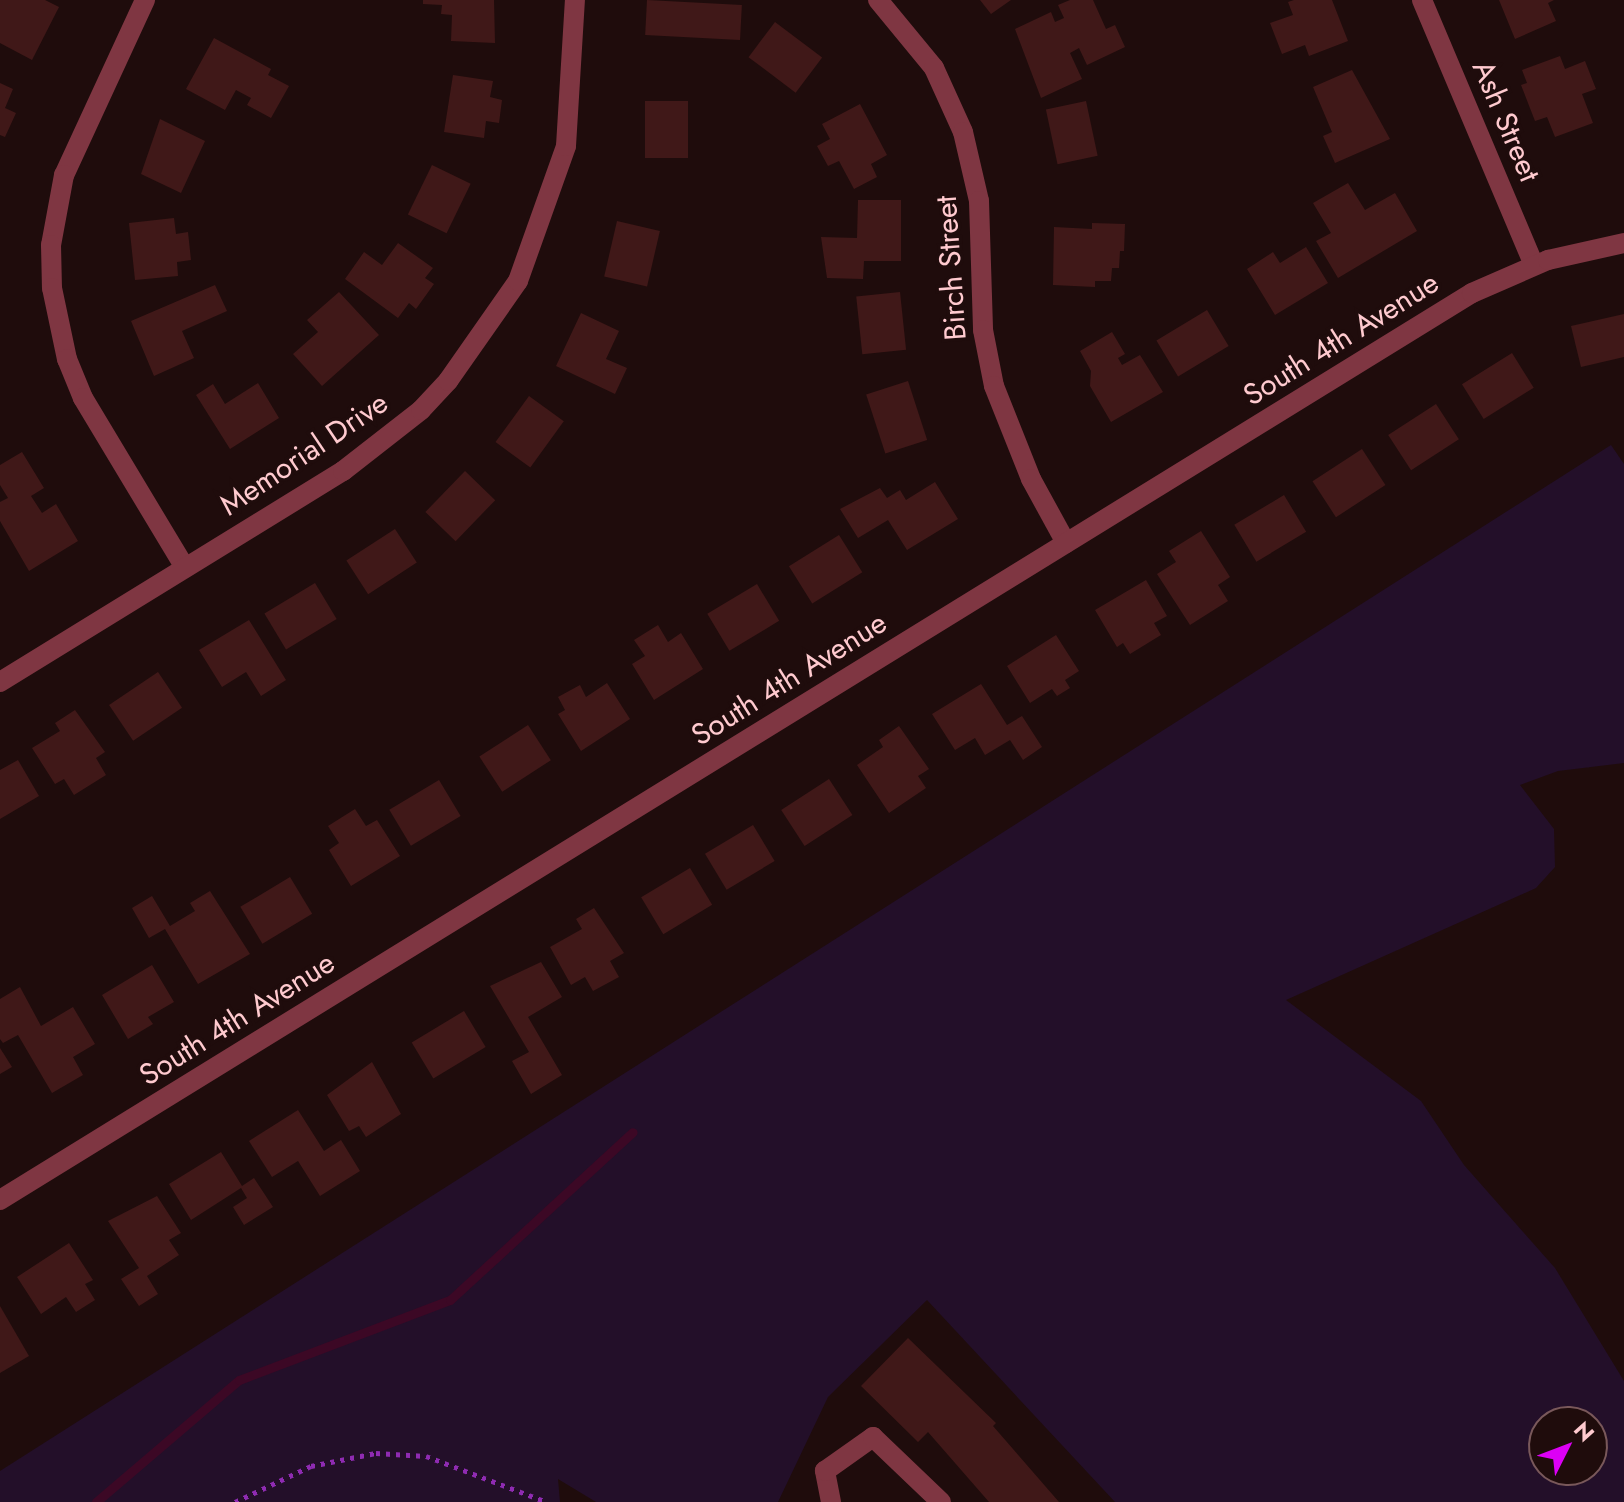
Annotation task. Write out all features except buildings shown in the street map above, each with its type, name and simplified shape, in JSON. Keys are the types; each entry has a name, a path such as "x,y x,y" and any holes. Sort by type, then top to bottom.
{"street":[{"path":"145,0 64,175 51,245 52,288 67,359 83,398 185,568"},
{"name":"Memorial Drive","path":"0,682 343,471 421,410 518,281 566,146 575,0"},
{"name":"Birch Street","path":"878,0 934,68 963,132 979,201 983,330 994,386 1031,479 1066,543"},
{"name":"Ash Street","path":"1422,0 1534,265"},
{"name":"South 4th Avenue","path":"0,1200 1472,293 1534,265 1624,243"},
{"path":"831,1502 825,1471 873,1437 941,1502"}],"path":[{"path":"235,1502 311,1466 376,1453 426,1456 547,1502"}],"shaded area":[{"path":"1611,445 1624,464 1624,763 1558,771 1520,785 1554,829 1555,867 1536,888 1286,1000 1421,1101 1464,1165 1555,1268 1624,1381 1624,1502 1115,1502 927,1300 828,1397 778,1502 596,1502 558,1479 560,1502 0,1502 0,1471"}],"waterway":[{"path":"96,1502 239,1380 450,1300 633,1132"}]}
